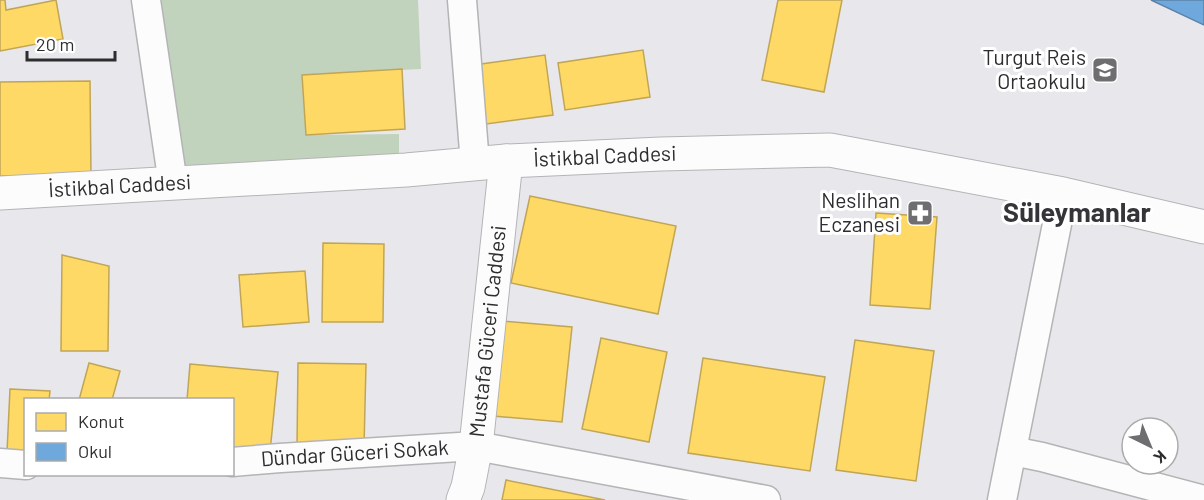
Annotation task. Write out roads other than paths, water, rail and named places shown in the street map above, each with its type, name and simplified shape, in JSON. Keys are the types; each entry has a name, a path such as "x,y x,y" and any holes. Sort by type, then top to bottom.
{"street":[{"path":"146,0 173,184"},
{"path":"462,0 490,163"},
{"name":"İstikbal Caddesi","path":"0,193 661,154 830,150 1063,194 1204,227"},
{"name":"Mustafa Güceri Caddesi","path":"463,500 468,487 476,446 490,163"},
{"path":"1002,500 1063,194"},
{"name":"Dündar Güceri Sokak","path":"234,462 476,446 766,500"},
{"path":"1012,451 1204,500"},
{"path":"0,463 24,465"}],"place":[{"name":"Turgut Reis Ortaokulu","path":"1105,70"},
{"name":"Neslihan Eczanesi","path":"920,213"}],"district":[{"name":"Süleymanlar","path":"1077,213"}]}
